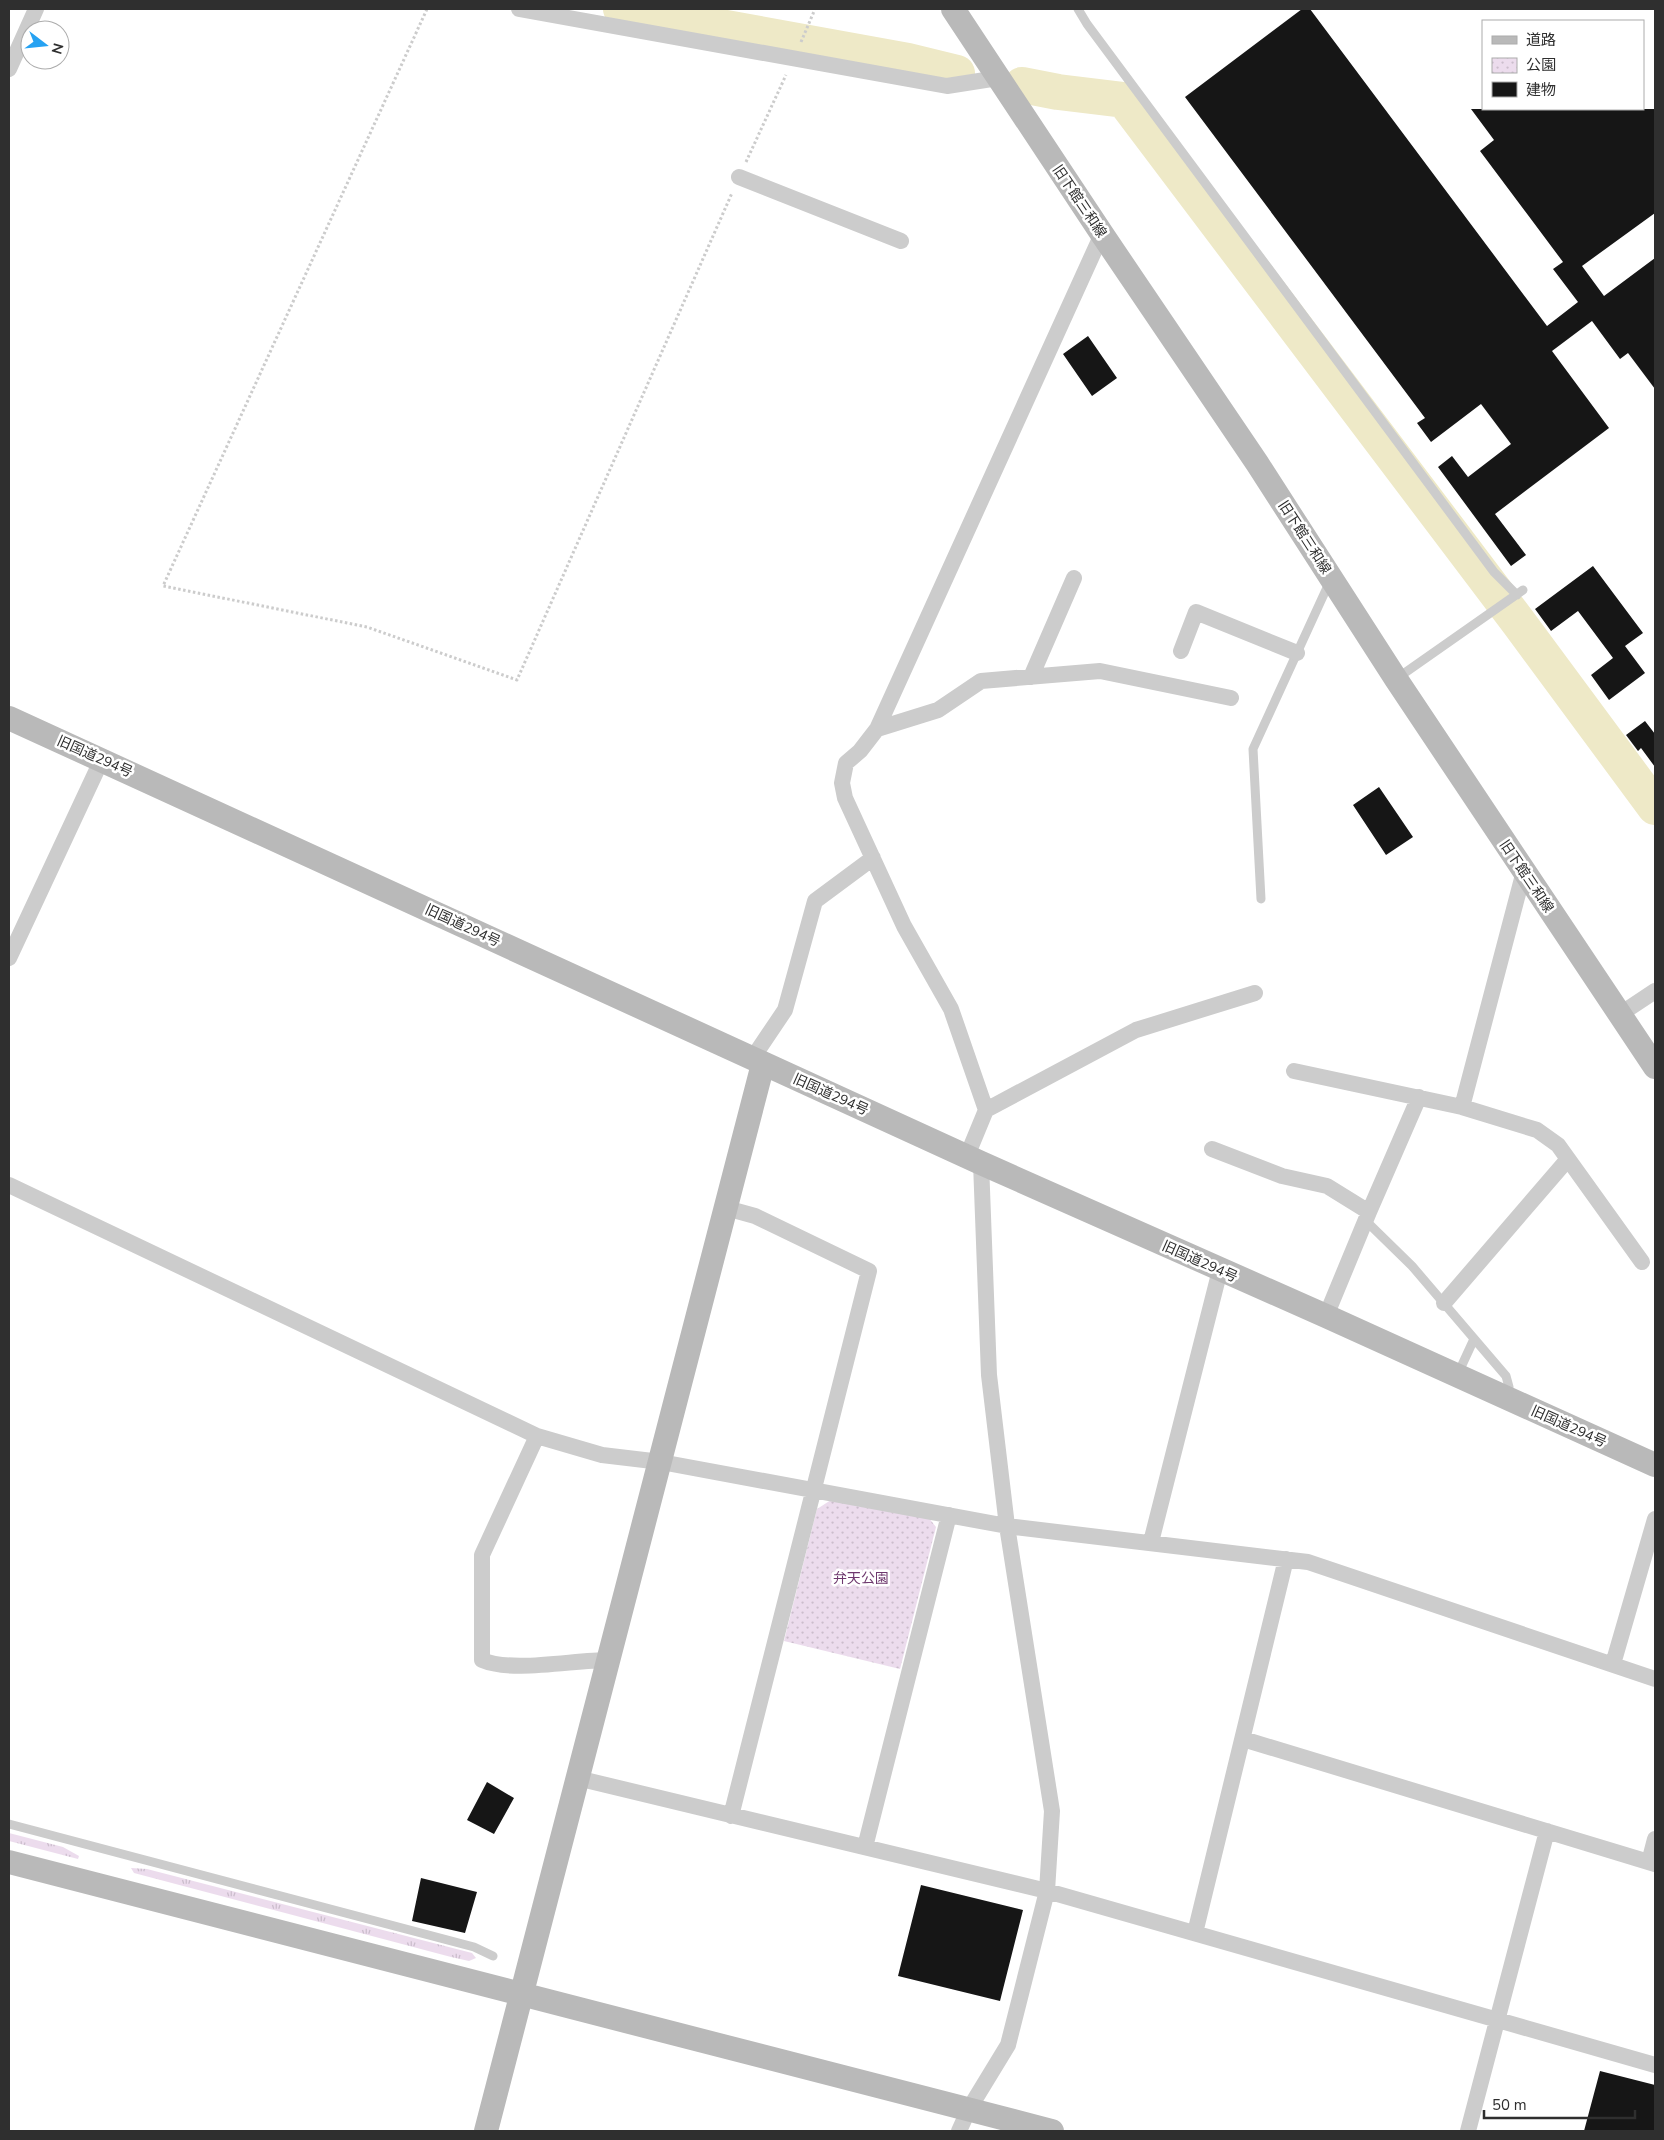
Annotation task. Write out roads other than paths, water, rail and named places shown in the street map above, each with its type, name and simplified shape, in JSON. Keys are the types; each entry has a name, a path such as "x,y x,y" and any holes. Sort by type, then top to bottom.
{"street":[{"path":"9,69 36,9"},
{"path":"519,9 946,86 998,78"},
{"name":"旧下館三和線","path":"953,9 1102,234 1258,463 1396,679 1655,1067"},
{"path":"739,177 901,241"},
{"path":"959,2131 969,2109 1008,2044 1047,1891 1052,1811 1007,1526 988,1375 974,1160 986,1110 951,1010 904,926 845,798 842,783 846,763 860,751 877,728 1102,234"},
{"path":"1031,677 1074,578"},
{"path":"1181,651 1196,612 1297,653"},
{"path":"877,728 938,710 981,681 1100,671 1231,698"},
{"name":"旧国道294号","path":"9,718 974,1160 1326,1316 1655,1465"},
{"path":"9,958 102,759"},
{"path":"486,2131 726,1208 758,1061 785,1010 815,901 873,858"},
{"path":"1462,1107 1524,871"},
{"path":"1620,1015 1655,991"},
{"path":"986,1110 1136,1030 1255,993"},
{"path":"1294,1071 1462,1107 1537,1130 1558,1145 1642,1262"},
{"path":"1326,1316 1419,1097"},
{"path":"1212,1149 1282,1176 1327,1186 1367,1216"},
{"path":"1444,1303 1568,1159"},
{"path":"9,1185 537,1436 602,1455 661,1462 1007,1526 1308,1562 1655,1679"},
{"path":"726,1208 755,1216 869,1271 731,1816"},
{"path":"1151,1542 1220,1270"},
{"path":"537,1436 482,1555 482,1660 493,1665 509,1666 608,1660"},
{"path":"865,1848 950,1515"},
{"path":"1613,1664 1655,1519"},
{"path":"1195,1933 1286,1559"},
{"path":"1243,1739 1652,1863 1655,1839"},
{"path":"577,1778 1047,1891 1655,2065"},
{"path":"1468,2131 1547,1831"},
{"path":"9,1862 1052,2131"}],"lane":[{"path":"1078,9 1093,32 1494,572 1517,595 1396,679"},
{"path":"1261,899 1253,749 1331,578"},
{"path":"1367,1216 1506,1376 1509,1386"},
{"path":"1462,1365 1474,1339"},
{"path":"9,1824 474,1947 493,1956"}],"waterway":[{"path":"621,9 908,61 957,73"},
{"path":"1022,85 1058,92 1124,100 1519,623 1655,807"}],"park label":[{"name":"弁天公園","path":"861,1578"}]}
